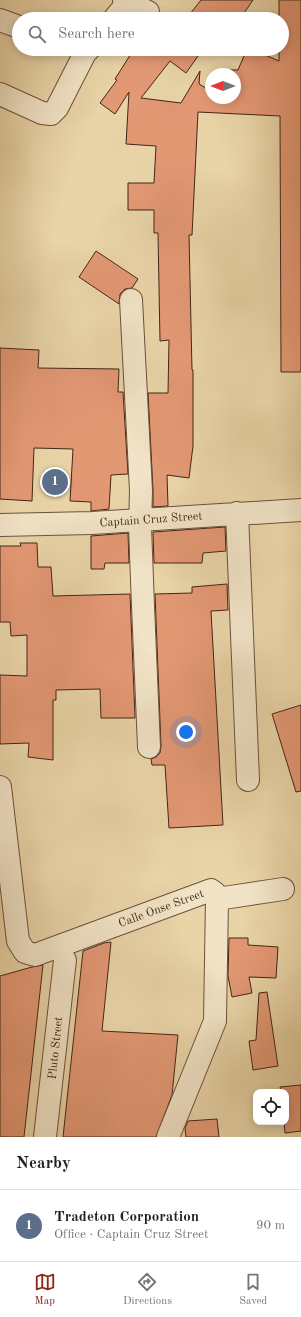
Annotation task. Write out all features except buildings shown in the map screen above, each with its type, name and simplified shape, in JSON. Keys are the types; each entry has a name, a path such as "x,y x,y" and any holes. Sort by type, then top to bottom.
{"street":[{"path":"119,12 128,1 148,12"},
{"path":"0,20 12,24"},
{"path":"0,94 42,113 51,114 57,108 80,56"},
{"path":"131,300 141,491 140,519 149,747"},
{"name":"Captain Cruz Street","path":"0,525 92,523 301,510"},
{"path":"238,513 248,780"},
{"name":"Calle Onse Street","path":"0,787 18,942 25,952 35,955 211,890 215,893 217,899 215,1021 168,1137"},
{"path":"217,899 283,888"},
{"name":"Pluto Street","path":"45,1137 64,960"}],"place":[{"name":"Tradeton Corporation","path":"55,482"}]}
